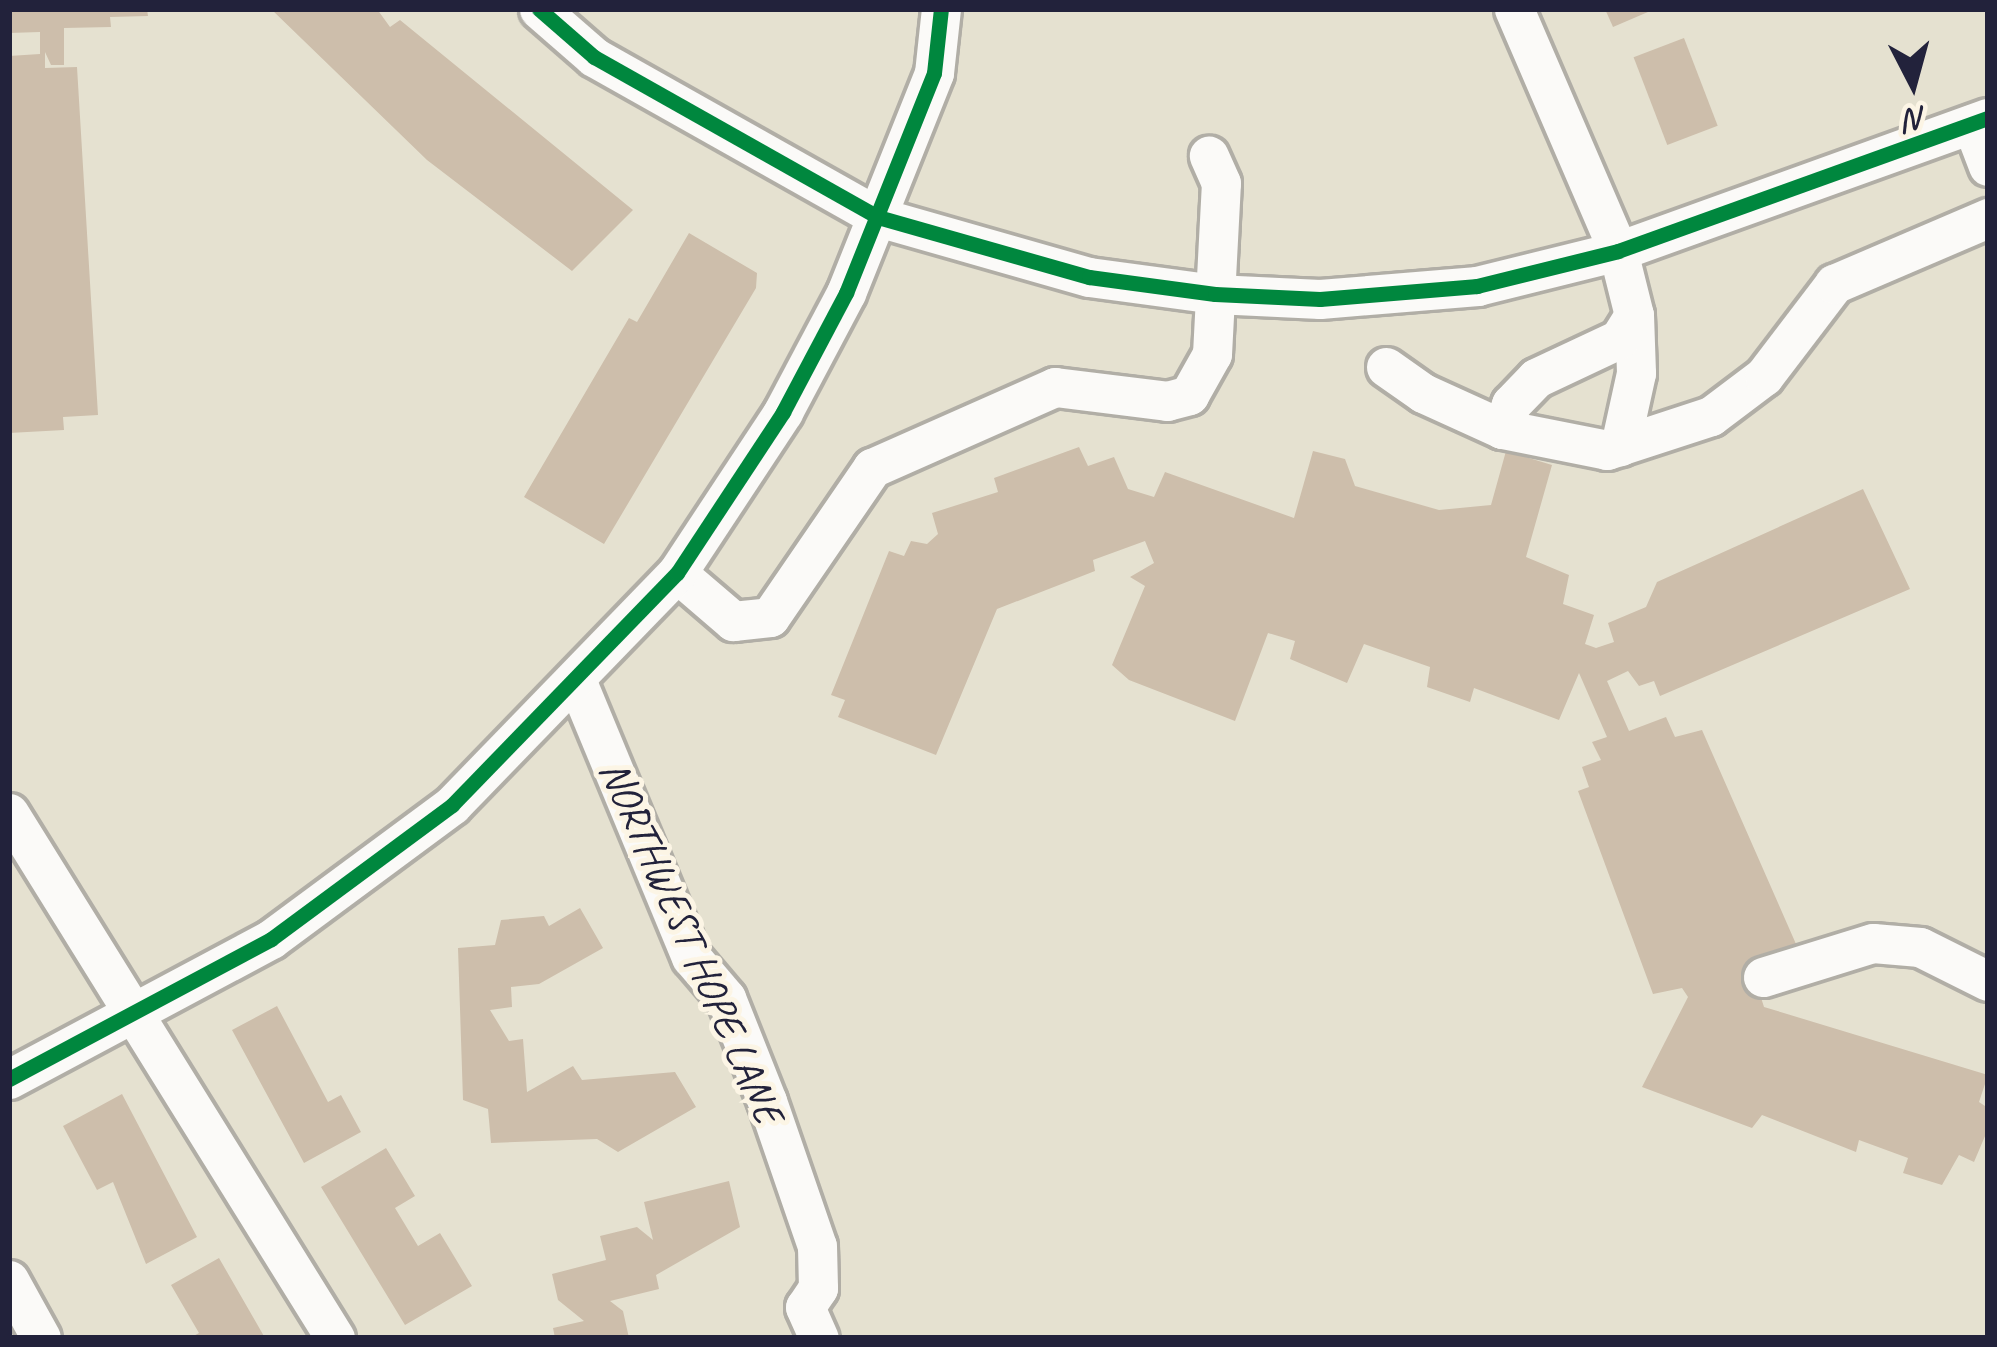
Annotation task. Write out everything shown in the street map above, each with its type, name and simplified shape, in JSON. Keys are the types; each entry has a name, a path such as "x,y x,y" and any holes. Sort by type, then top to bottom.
{"street":[{"path":"539,9 594,57 878,217 1089,277 1215,294 1320,299 1477,286 1618,251 1980,121 1988,166"},
{"path":"9,1079 136,1017 271,939 452,806 577,682 677,573 783,412 878,217 934,74 941,9"},
{"path":"1514,9 1618,251 1634,314 1636,373 1621,446"},
{"path":"677,573 734,621 770,617 872,468 1055,386 1167,401 1189,395 1212,354 1220,183 1209,156"},
{"path":"1386,367 1423,393 1502,429 1551,444 1621,446 1729,403 1765,376 1834,284 1988,218"},
{"path":"1502,429 1511,404 1536,379 1619,339 1634,314"},
{"name":"NORTHWEST HOPE LANE","path":"577,682 691,957 726,998 766,1101 817,1246 818,1288 805,1306 819,1338"},
{"path":"9,813 335,1338"},
{"path":"1762,976 1873,943 1920,947 1988,980"},
{"path":"9,1280 41,1338"}],"building":[{"path":"9,9 147,9 148,16 110,17 111,27 64,28 64,65 51,65 45,52 45,68 77,67 98,415 63,417 64,430 9,433 9,56 40,54 40,32 9,33"},
{"path":"271,9 377,9 390,27 400,20 633,210 572,271 427,160"},
{"path":"1605,9 1655,9 1613,27"},
{"path":"1684,38 1718,126 1667,145 1634,57"},
{"path":"689,233 757,273 756,288 604,544 524,497 629,318 637,322"},
{"path":"1079,447 1088,466 1114,457 1128,489 1154,497 1165,472 1294,518 1313,451 1345,459 1355,486 1439,510 1491,505 1506,451 1552,465 1526,557 1569,575 1563,604 1594,615 1585,644 1596,648 1614,642 1608,623 1646,607 1657,582 1863,489 1910,589 1660,696 1654,681 1639,686 1628,671 1607,681 1629,731 1666,717 1675,737 1702,730 1796,944 1749,960 1764,1007 1988,1075 1979,1102 1988,1108 1988,1129 1974,1162 1959,1155 1942,1185 1903,1173 1908,1158 1859,1140 1856,1152 1762,1115 1752,1128 1642,1087 1688,997 1682,988 1653,994 1578,791 1589,787 1582,767 1601,760 1592,742 1607,737 1579,673 1559,720 1474,688 1470,702 1427,687 1430,667 1364,644 1347,683 1290,659 1295,641 1268,633 1235,721 1129,680 1112,665 1145,586 1130,577 1154,563 1145,541 1093,560 1095,571 997,609 936,755 838,717 845,700 831,695 889,551 904,556 911,541 927,544 938,534 932,513 998,492 994,478"},
{"path":"580,908 603,948 539,984 511,987 512,1007 490,1010 509,1041 523,1039 527,1092 573,1066 582,1080 675,1072 696,1107 618,1152 597,1139 491,1143 488,1109 463,1100 458,948 495,945 501,920 544,916 549,926"},
{"path":"277,1006 328,1102 341,1095 361,1132 304,1163 232,1030"},
{"path":"122,1094 197,1237 146,1264 113,1182 97,1190 63,1126"},
{"path":"386,1148 415,1196 395,1208 418,1246 440,1233 472,1286 405,1325 321,1187"},
{"path":"729,1181 740,1227 656,1275 659,1289 610,1301 623,1311 629,1338 555,1338 553,1328 584,1321 558,1300 552,1274 606,1260 600,1236 637,1227 653,1240 644,1202"},
{"path":"219,1258 265,1338 190,1338 199,1333 171,1285"}],"cycle path":[{"path":"539,9 594,57 878,217 1089,277 1215,294 1320,299 1477,286 1618,251 1988,118"},
{"path":"9,1079 271,939 452,805 677,573 783,412 846,293 934,73 941,9"}]}
